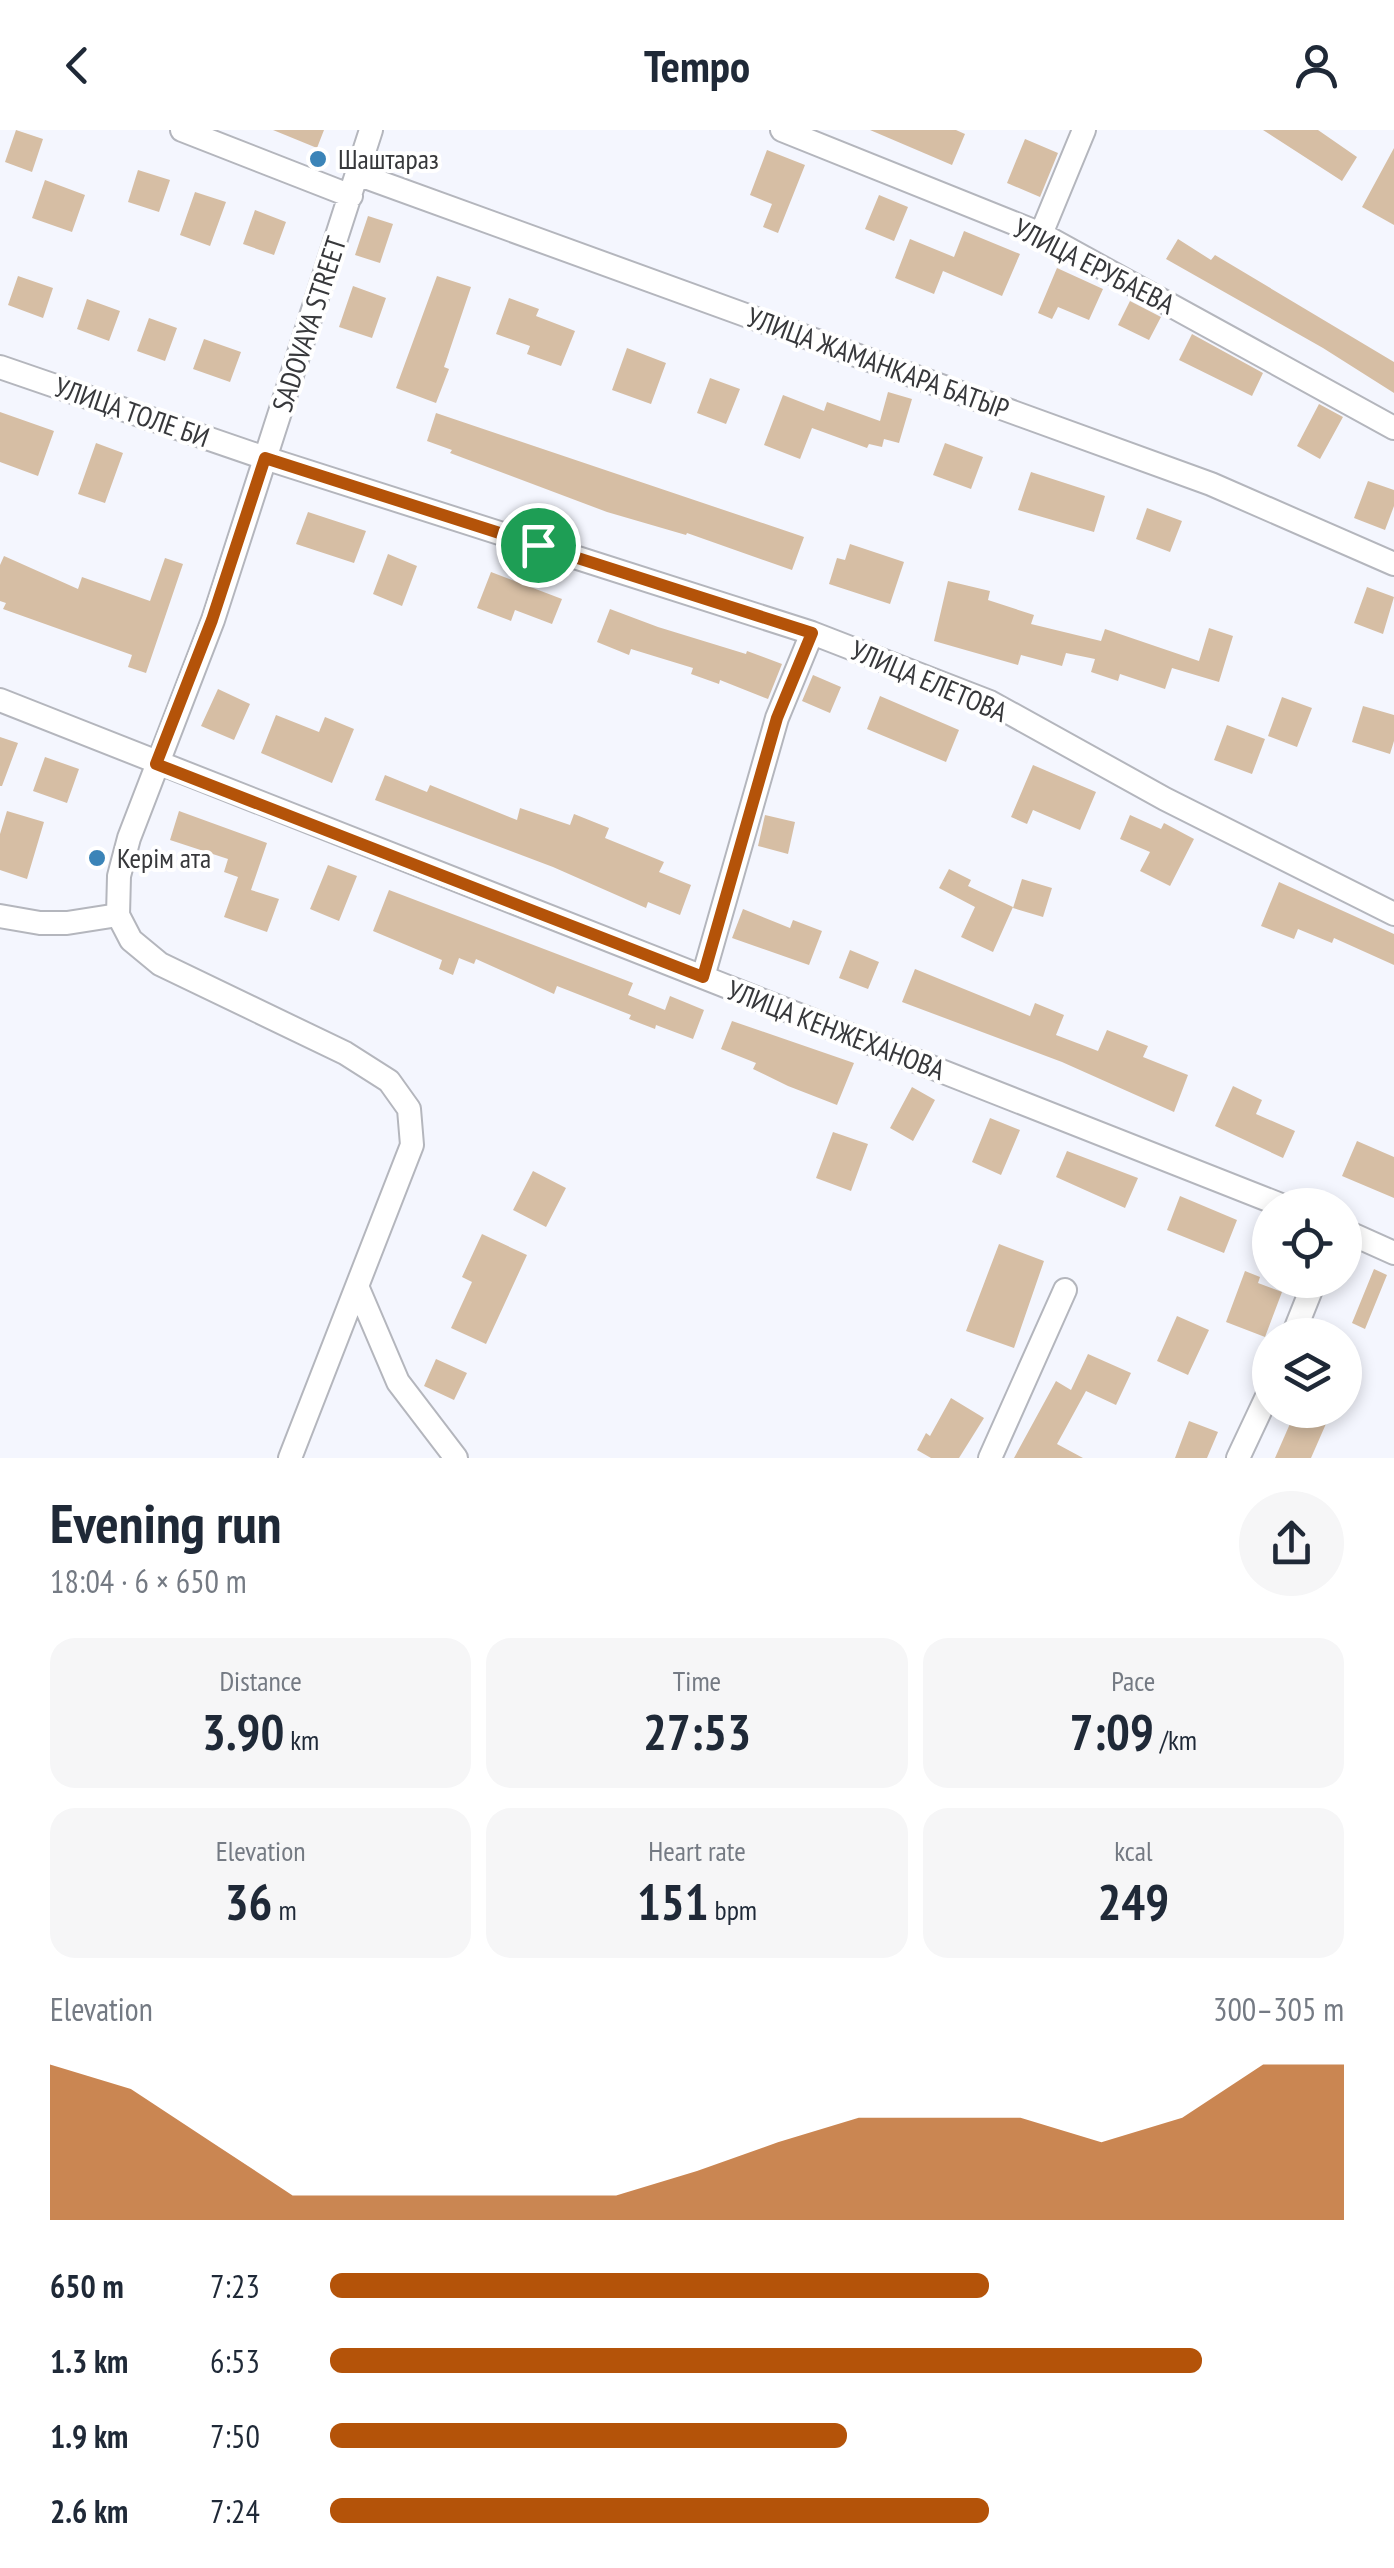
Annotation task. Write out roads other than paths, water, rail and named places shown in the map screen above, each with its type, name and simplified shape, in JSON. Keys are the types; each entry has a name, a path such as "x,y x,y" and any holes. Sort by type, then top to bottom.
{"street":[{"name":"УЛИЦА ЖАМАНКАРА БАТЫР","path":"182,130 354,185 1210,484 1394,564"},
{"name":"SADOVAYA STREET","path":"118,915 119,876 156,764 212,620 371,130"},
{"name":"УЛИЦА ЕРУБАЕВА","path":"782,130 1041,234 1394,428"},
{"path":"1041,234 1084,130"},
{"name":"УЛИЦА ТОЛЕ БИ","path":"0,367 265,458"},
{"name":"УЛИЦА ЕЛЕТОВА","path":"265,458 812,633 990,702 1165,799 1394,914"},
{"path":"703,977 777,718 812,633"},
{"name":"УЛИЦА КЕНЖЕХАНОВА","path":"0,700 1252,1194"},
{"path":"6,916 40,923 118,915 131,940 160,964 345,1053 389,1081 410,1109 412,1145 290,1458"},
{"path":"1362,1238 1394,1252"},
{"path":"357,1286 398,1382 456,1458"},
{"path":"990,1458 1065,1290"},
{"path":"1238,1458 1252,1428"}],"place":[{"name":"Шаштараз","path":"318,159"},
{"name":"Керім ата","path":"97,858"}]}
